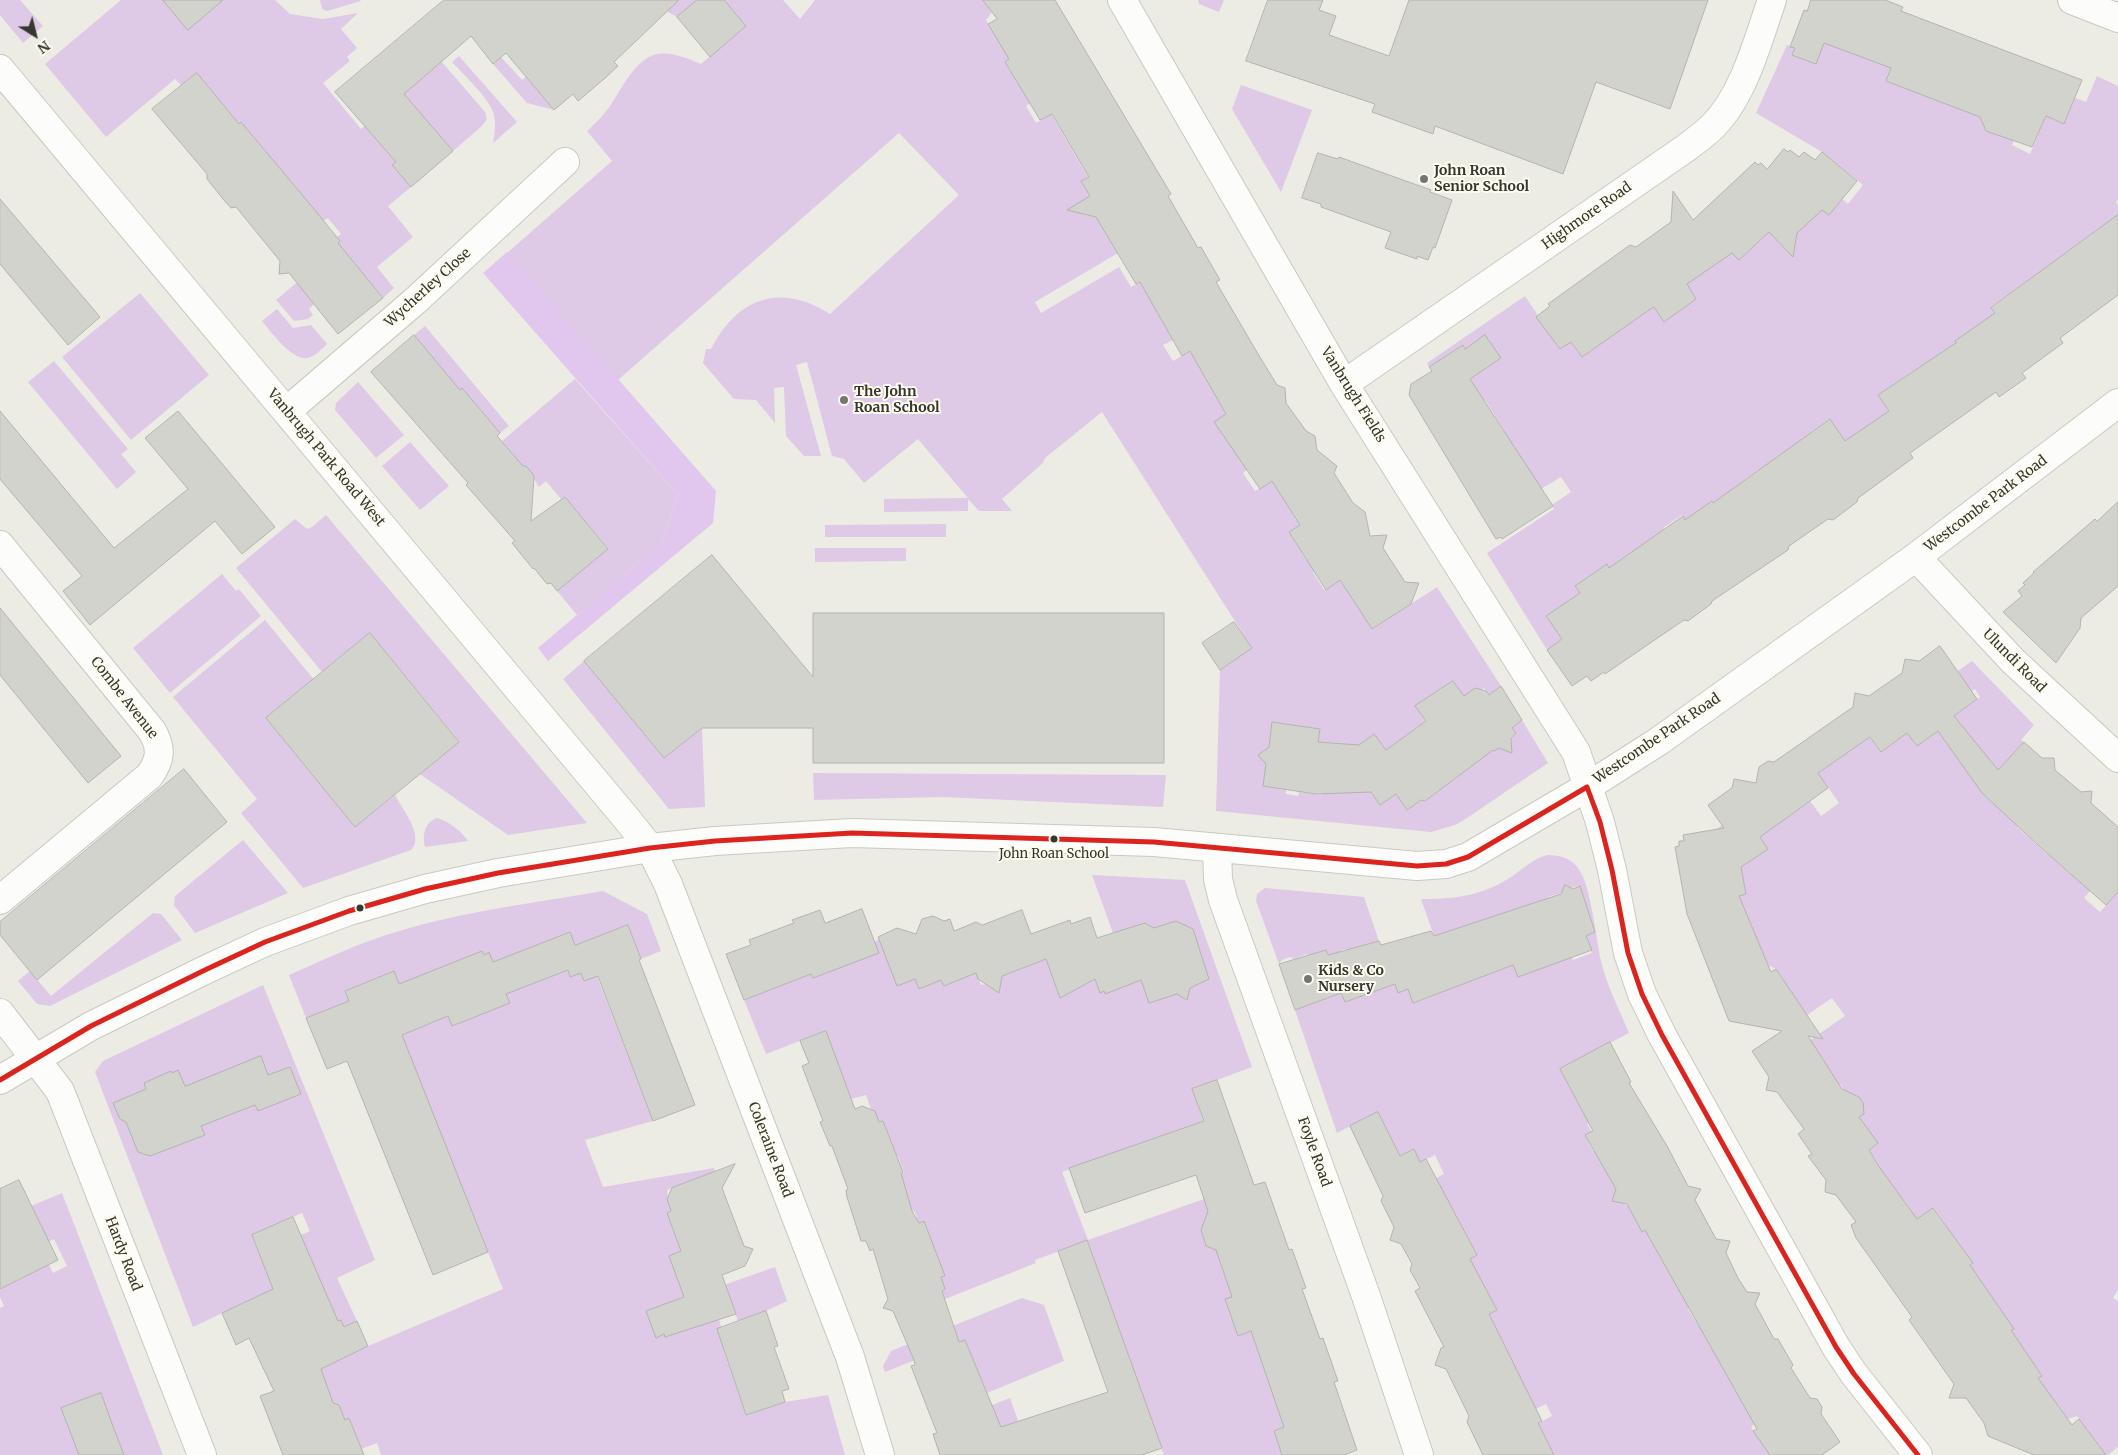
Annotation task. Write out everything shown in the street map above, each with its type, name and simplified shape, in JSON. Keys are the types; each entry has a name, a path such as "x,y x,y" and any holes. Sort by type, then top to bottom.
{"street":[{"name":"Vanbrugh Fields","path":"1122,0 1344,384 1576,752 1600,822 1612,870 1628,953 1642,994 1662,1035 1836,1347 1854,1374 1918,1455"},
{"name":"Highmore Road","path":"1344,384 1686,148 1714,126 1734,99 1753,55 1772,0"},
{"path":"2072,0 2118,18"},
{"name":"Vanbrugh Park Road West","path":"0,69 650,848"},
{"name":"Wycherley Close","path":"287,411 415,301 565,162"},
{"name":"Westcombe Park Road","path":"0,1080 36,1057 92,1026 216,965 265,942 349,911 426,889 498,873 650,848 716,841 852,833 1154,842 1417,866 1446,864 1468,858 1587,787 1659,741 1916,557 2118,403"},
{"name":"Combe Avenue","path":"0,545 152,730 159,742 160,755 156,766 149,776 0,900"},
{"name":"Ulundi Road","path":"1916,557 2012,661 2118,758"},
{"name":"Coleraine Road","path":"650,848 668,884 850,1356 880,1455"},
{"name":"Foyle Road","path":"1217,848 1218,878 1223,900 1362,1287 1419,1455"},
{"name":"Hardy Road","path":"0,1013 36,1057 60,1091 202,1455"}],"shaded area":[{"path":"0,0 20,0 43,26 23,43 0,15"},
{"path":"121,0 275,0 290,14 323,19 358,13 341,29 357,48 347,57 350,61 323,83 361,129 441,61 485,112 487,119 482,126 453,151 434,130 393,165 411,187 388,206 413,237 377,267 394,288 383,298 345,252 314,304 309,309 313,315 308,319 294,321 276,300 325,259 322,256 340,241 337,237 341,234 328,218 323,221 241,122 234,128 223,105 197,73 181,85 175,79 106,137 45,64"},
{"path":"320,0 361,1 327,11 322,9"},
{"path":"657,0 698,0 677,17 668,12"},
{"path":"724,0 783,0 800,19 815,0 983,0 992,12 986,20 998,41 1021,52 1005,62 1016,81 1034,101 1026,106 1036,123 1051,114 1088,177 1081,181 1090,196 1078,204 1085,215 1095,217 1109,209 1119,225 1105,233 1118,253 1035,302 1041,313 1119,267 1131,287 1148,278 1159,315 1173,340 1163,345 1173,361 1190,351 1226,414 1215,422 1258,462 1243,473 1255,491 1275,480 1292,506 1290,509 1296,520 1303,523 1289,532 1306,560 1328,562 1313,572 1324,590 1340,580 1373,629 1437,587 1501,686 1489,695 1484,688 1467,700 1453,681 1436,692 1494,751 1512,739 1516,733 1512,728 1522,720 1548,763 1464,820 1455,825 1431,832 1216,811 1220,670 1252,648 1102,412 1045,458 1043,463 1002,499 1012,511 979,511 968,499 968,511 884,512 884,499 968,498 918,439 864,483 844,459 832,456 807,362 796,365 821,456 804,456 786,436 784,387 774,388 775,423 756,400 734,399 703,363 706,349 711,349 734,318 747,307 762,300 777,298 794,299 812,304 830,314 959,195 899,133 618,380 507,253 612,161 587,131 604,114 635,68 649,57 661,53 675,55 701,64 746,26","holes":["1415,706 1473,762 1458,777 1448,784 1444,783 1436,793 1425,801 1421,800 1407,810 1396,794 1380,805 1370,791 1322,789 1321,795 1299,792 1298,796 1286,794 1286,790 1264,786 1273,722 1320,729 1316,759 1324,760 1326,742 1365,749 1361,743 1374,734 1388,753 1392,750 1392,745 1401,739 1409,739 1409,733 1418,726 1423,728 1428,725"]},
{"path":"1198,0 1224,0 1219,12 1199,4"},
{"path":"1824,43 1894,59 1886,81 1987,111 1983,123 1986,131 1992,133 2036,88 2012,145 2030,154 2046,116 2064,124 2075,98 2086,102 2097,76 2118,86 2118,200 2116,202 2118,205 2118,234 2100,228 2065,253 2075,266 2037,294 2027,281 1991,307 1997,316 1966,357 1917,371 1916,369 1878,395 1889,411 1862,465 1829,419 1811,432 1832,462 1799,476 1782,453 1775,458 1783,470 1766,482 1758,470 1746,479 1726,521 1712,501 1691,516 1700,540 1682,515 1663,528 1687,564 1635,550 1616,563 1632,586 1625,590 1606,565 1575,586 1583,598 1559,607 1546,616 1562,639 1547,650 1487,553 1554,509 1552,505 1571,492 1561,477 1541,489 1490,440 1504,430 1485,400 1474,407 1455,379 1476,365 1463,345 1429,367 1427,363 1525,296 1560,349 1571,342 1582,357 1654,307 1664,321 1696,299 1685,281 1698,275 1720,260 1729,249 1739,260 1769,232 1782,246 1785,244 1774,169 1829,215 1842,199 1848,204 1863,185 1822,152 1756,113 1787,45 1795,48 1793,54"},
{"path":"459,56 517,122 493,143 495,122 492,109 476,87 452,62"},
{"path":"501,57 522,80 526,77 554,110 527,103 493,64"},
{"path":"1241,85 1312,110 1281,192 1232,109"},
{"path":"507,252 716,491 713,523 548,661 538,648 663,542 678,495 483,273"},
{"path":"140,293 209,375 131,440 62,357"},
{"path":"277,309 293,328 311,325 327,344 316,354 308,358 302,358 289,351 262,321"},
{"path":"425,326 509,426 500,433 462,388 457,392 414,335"},
{"path":"54,361 128,449 121,454 136,472 117,489 28,382"},
{"path":"575,379 678,495 663,542 577,615 557,591 608,548 565,497 561,499 546,481 539,487 527,468 522,465 502,441"},
{"path":"358,382 404,435 376,458 335,410 336,403"},
{"path":"410,442 449,486 420,510 382,466"},
{"path":"326,515 587,823 508,835 420,774 459,741 370,633 330,665 346,684 337,690 236,568 295,519 307,529"},
{"path":"946,524 946,537 825,537 825,525"},
{"path":"815,548 906,548 906,561 815,562"},
{"path":"222,574 236,591 239,589 261,616 170,693 133,648"},
{"path":"265,620 329,698 320,705 305,686 266,718 355,827 395,795 414,830 415,844 411,850 303,888 241,813 257,799 173,697"},
{"path":"584,661 664,758 702,728 705,807 669,809 563,679"},
{"path":"1972,661 2034,725 2021,740 2024,742 1989,780 1981,792 1997,807 2027,814 2017,827 2047,854 2058,843 2064,848 2054,859 2069,873 2100,880 2084,898 2100,912 2118,892 2118,1290 2113,1298 2118,1301 2118,1447 2108,1455 2106,1455 2077,1416 2068,1419 2058,1405 2045,1414 2023,1389 2042,1376 2037,1368 1991,1345 2013,1329 1951,1279 1973,1263 1963,1249 1935,1232 1946,1225 1934,1208 1909,1224 1905,1218 1912,1212 1905,1202 1868,1177 1881,1168 1869,1150 1878,1143 1846,1126 1862,1115 1840,1084 1838,1085 1806,1043 1845,1016 1832,998 1807,1015 1776,969 1768,965 1732,897 1746,894 1742,874 1706,837 1722,825 1749,861 1768,849 1760,836 1759,783 1785,819 1810,801 1821,816 1839,803 1818,773 1870,737 1881,752 1907,733 1917,746 1934,734 1925,721 1958,713 1980,697 1975,689 1970,692 1958,671"},
{"path":"813,773 1166,775 1163,807 943,797 814,800"},
{"path":"437,818 446,821 468,841 425,847 425,829"},
{"path":"243,840 288,893 195,933 174,905 175,896"},
{"path":"1547,855 1570,860 1580,871 1584,879 1604,970 1629,1033 1560,1069 1581,1108 1593,1121 1587,1124 1592,1132 1585,1136 1593,1151 1600,1148 1626,1206 1628,1205 1642,1232 1656,1224 1677,1244 1658,1254 1670,1275 1698,1303 1688,1309 1699,1327 1709,1322 1733,1386 1740,1398 1746,1394 1760,1420 1751,1427 1770,1455 1554,1455 1551,1450 1526,1430 1552,1416 1546,1404 1523,1415 1459,1264 1477,1255 1452,1207 1430,1181 1444,1174 1435,1155 1420,1162 1413,1149 1400,1156 1378,1112 1337,1133 1295,1010 1341,993 1345,1002 1395,984 1398,993 1408,989 1413,1003 1433,996 1428,982 1452,988 1513,965 1518,976 1535,970 1566,944 1573,960 1592,953 1586,936 1595,932 1579,886 1563,890 1561,893 1548,897 1548,900 1434,936 1421,899 1452,898 1491,888 1534,860"},
{"path":"1092,875 1185,880 1252,1067 1193,1089 1203,1121 1062,1172 1088,1240 1221,1193 1212,1221 1203,1224 1201,1230 1206,1245 1212,1249 1236,1240 1241,1253 1219,1261 1227,1282 1248,1275 1253,1290 1225,1300 1238,1336 1251,1331 1284,1427 1274,1431 1282,1455 1164,1455 1087,1241 1035,1260 1036,1263 945,1299 942,1291 945,1289 937,1279 944,1276 924,1221 916,1224 917,1217 914,1211 911,1210 897,1175 904,1172 898,1156 888,1159 893,1148 883,1121 876,1123 875,1111 871,1109 866,1095 851,1099 825,1031 766,1054 744,1000 811,974 813,978 841,967 879,939 915,979 941,980 944,986 976,973 981,985 1001,982 1002,976 1046,959 1057,989 1063,994 1072,992 1094,976 1100,992 1104,991 1105,993 1122,958"},
{"path":"1265,888 1364,897 1379,941 1347,950 1344,949 1329,957 1326,950 1294,959 1290,957 1282,960 1279,964 1256,901 1257,894"},
{"path":"603,891 647,914 661,951 641,959 628,925 575,945 569,932 514,954 527,986 568,970 570,977 581,973 584,981 597,976 653,1121 585,1140 603,1187 714,1168 716,1172 667,1190 669,1205 674,1210 667,1213 681,1251 669,1256 674,1269 704,1292 775,1267 787,1301 738,1321 733,1307 717,1313 727,1347 723,1349 746,1415 785,1402 828,1395 845,1455 381,1455 377,1443 361,1449 349,1418 340,1422 343,1415 339,1405 333,1403 319,1370 368,1346 503,1289 465,1195 381,1027 413,1030 435,1022 430,1009 443,1003 453,1026 509,1002 489,953 484,955 482,951 435,970 401,988 393,971 345,991 349,1001 306,1018 289,975 371,940 424,924 500,908"},
{"path":"153,913 161,914 182,940 50,1006 37,1004 18,981 30,971 51,996"},
{"path":"263,985 375,1260 337,1278 357,1321 344,1327 328,1326 262,1294 193,1327 95,1072 103,1061","holes":["302,1213 310,1231 259,1254 252,1235"]},
{"path":"62,1193 163,1455 0,1455 0,1308 4,1306 0,1297 0,1289 23,1278 47,1261 53,1273 67,1266 54,1239 43,1244 31,1206"},
{"path":"1022,1298 1044,1305 1064,1361 987,1393 965,1340 885,1372 883,1366 891,1351"},
{"path":"1010,1398 1030,1455 935,1427"}],"building":[{"path":"163,0 223,0 188,30"},
{"path":"444,0 679,0 614,62 618,66 604,79 578,101 573,94 554,110 506,53 493,64 471,36 404,94 453,151 411,187 392,165 396,162 335,92"},
{"path":"697,0 724,0 746,26 710,57 677,17"},
{"path":"983,0 1055,0 1171,194 1168,196 1198,248 1201,247 1220,280 1216,282 1258,354 1277,385 1285,388 1286,403 1306,431 1315,436 1317,450 1337,466 1334,473 1353,503 1365,512 1370,536 1387,535 1383,548 1405,582 1419,583 1411,604 1372,629 1340,580 1326,590 1289,532 1300,525 1272,481 1260,489 1214,422 1226,414 1190,351 1182,356 1140,282 1136,284 1096,217 1067,210 1090,196 1081,181 1089,177 1052,114 1040,120 1005,62 1009,59 988,24 997,19"},
{"path":"1268,0 1323,0 1319,10 1336,16 1329,35 1389,56 1409,0 1708,0 1670,109 1596,82 1563,174 1435,126 1433,134 1372,112 1375,104 1246,61"},
{"path":"1811,0 1885,0 1903,7 1901,11 2082,80 2064,124 2046,116 2032,147 1986,131 1980,117 1886,81 1891,68 1824,43 1816,64 1792,55 1795,48 1790,47 1804,10 1807,11"},
{"path":"197,73 314,209 340,241 338,243 383,298 338,334 289,273 279,274 280,261 236,207 231,208 223,199 207,179 207,174 152,109"},
{"path":"1784,149 1788,152 1790,150 1799,157 1804,152 1815,160 1822,152 1857,181 1829,215 1822,210 1797,233 1793,257 1769,232 1739,260 1732,253 1687,284 1696,299 1664,322 1654,307 1582,357 1571,342 1560,349 1536,317 1550,306 1548,304 1630,245 1636,247 1671,222 1673,191 1693,220 1755,162 1758,165 1761,163 1767,169"},
{"path":"1318,153 1338,159 1339,157 1431,190 1430,192 1452,200 1435,248 1433,247 1428,260 1417,256 1417,259 1385,248 1391,232 1321,207 1321,204 1302,198"},
{"path":"0,199 100,317 68,345 0,264"},
{"path":"2118,215 2118,295 2060,338 2063,343 2022,373 2026,378 1999,397 1996,392 1910,453 1913,458 1858,498 1857,502 1833,520 1828,519 1789,546 1788,550 1712,601 1711,604 1688,621 1684,620 1605,674 1604,672 1591,681 1587,676 1572,686 1547,650 1562,639 1546,616 1580,593 1575,586 1607,564 1609,568 1683,516 1685,520 1712,501 1713,503 1830,419 1845,441 1889,411 1878,395 1956,343 1955,341 1995,313 1991,308"},
{"path":"414,335 460,390 462,388 500,433 497,436 534,476 531,521 565,497 608,549 557,591 551,583 547,584 533,569 512,543 515,541 466,485 468,483 371,372"},
{"path":"1485,335 1501,358 1470,379 1553,506 1502,539 1501,537 1496,539 1409,395 1411,384 1432,371 1429,367 1463,345 1465,349"},
{"path":"0,411 114,548 188,489 145,438 178,411 275,527 242,554 215,521 90,625 63,591 82,576 0,479"},
{"path":"2118,502 2118,586 2081,618 2080,628 2056,663 2003,612 2022,596 2018,591 2025,585 2023,583 2033,572"},
{"path":"712,555 813,677 813,613 1164,613 1164,763 813,763 813,728 702,728 664,758 584,661"},
{"path":"0,608 121,756 88,783 0,675"},
{"path":"1234,622 1252,648 1220,670 1202,643"},
{"path":"370,633 459,742 355,827 266,718"},
{"path":"1940,646 1977,699 1954,716 1998,770 2024,742 2042,758 2054,758 2055,770 2081,792 2092,791 2091,803 2118,827 2118,892 2106,905 2039,846 1982,793 1938,731 1917,746 1907,733 1881,752 1870,737 1818,773 1828,788 1760,837 1768,849 1741,867 1746,894 1739,896 1771,972 1776,969 1823,1039 1808,1036 1842,1089 1859,1097 1863,1103 1864,1114 1859,1117 1878,1143 1869,1150 1880,1168 1917,1219 1933,1208 1973,1263 1970,1265 2014,1329 2011,1330 2042,1376 2038,1378 2072,1425 2079,1419 2106,1455 2034,1455 1988,1436 1984,1423 1966,1398 1949,1398 1954,1384 1909,1320 1912,1317 1856,1238 1851,1225 1856,1222 1836,1195 1825,1192 1826,1180 1808,1156 1812,1154 1798,1134 1804,1129 1777,1092 1766,1090 1769,1077 1752,1051 1782,1031 1729,1021 1687,914 1675,847 1679,846 1679,841 1684,841 1683,835 1724,828 1708,805 1732,788 1734,779 1756,783 1759,767 1768,761 1774,762 1853,707 1855,693 1869,696 1902,673 1905,659 1919,661"},
{"path":"1453,681 1464,696 1475,688 1486,691 1489,695 1501,686 1522,720 1512,728 1516,733 1511,739 1512,753 1499,748 1493,750 1425,801 1421,800 1407,810 1396,794 1380,805 1371,792 1316,794 1263,786 1266,764 1258,755 1269,747 1272,722 1320,729 1318,742 1359,745 1374,734 1386,750 1426,721 1415,706"},
{"path":"184,769 227,822 37,980 0,935 0,922"},
{"path":"1565,885 1573,889 1580,886 1595,932 1586,936 1592,950 1518,977 1513,965 1413,1003 1408,989 1398,993 1395,984 1345,1002 1341,993 1295,1010 1279,964 1326,950 1328,955 1379,941 1381,945 1431,931 1434,936 1561,894"},
{"path":"862,909 879,953 813,978 811,974 744,1000 726,954 751,945 749,940 794,923 792,920 820,910 825,923"},
{"path":"1022,910 1031,934 1070,920 1071,924 1090,917 1097,938 1145,923 1154,928 1176,921 1193,929 1209,979 1190,988 1187,1000 1177,994 1149,1003 1141,980 1105,994 1104,991 1100,993 1095,979 1060,998 1046,959 1002,976 999,993 978,979 976,973 944,986 941,980 919,989 915,979 897,986 878,937 897,928 916,934 922,919 933,916 944,921 950,919 954,931 976,922 982,925"},
{"path":"628,925 641,959 639,960 695,1105 653,1121 598,976 584,981 581,973 570,977 568,970 506,994 510,1003 452,1026 448,1016 402,1035 488,1252 433,1275 347,1061 327,1069 306,1018 349,1001 345,991 394,971 399,984 482,951 484,955 489,952 493,962 570,932 575,945"},
{"path":"826,1031 855,1109 862,1106 875,1111 879,1122 883,1121 903,1172 901,1173 912,1211 919,1223 924,1221 945,1276 941,1277 945,1289 942,1291 959,1342 965,1340 1001,1427 1108,1392 1058,1251 1087,1240 1162,1448 1142,1455 940,1455 933,1434 937,1433 911,1366 915,1365 914,1360 893,1311 883,1308 888,1299 873,1249 870,1251 866,1241 861,1241 847,1197 846,1190 848,1189 832,1146 830,1146 820,1122 823,1121 802,1066 809,1063 800,1041"},
{"path":"1610,1042 1631,1082 1629,1083 1667,1146 1688,1186 1701,1189 1695,1200 1716,1239 1730,1241 1726,1253 1738,1278 1747,1292 1760,1293 1755,1304 1774,1339 1778,1339 1793,1365 1791,1368 1810,1398 1817,1399 1822,1407 1821,1414 1840,1442 1822,1455 1770,1455 1753,1431 1757,1429 1645,1230 1642,1232 1627,1204 1612,1201 1616,1189 1585,1135 1593,1131 1560,1069"},
{"path":"261,1056 268,1075 290,1067 301,1094 258,1111 255,1105 201,1126 205,1135 150,1156 138,1152 126,1122 120,1119 113,1103 146,1089 144,1083 171,1071 172,1073 178,1070 185,1086"},
{"path":"1217,1080 1254,1185 1265,1182 1289,1250 1292,1249 1306,1288 1302,1289 1320,1339 1323,1338 1338,1381 1334,1382 1357,1450 1344,1455 1282,1455 1274,1431 1284,1427 1251,1331 1238,1336 1225,1299 1232,1297 1216,1250 1206,1246 1201,1230 1208,1211 1196,1175 1085,1213 1069,1168 1204,1121 1192,1089"},
{"path":"1378,1112 1400,1156 1414,1149 1420,1162 1426,1159 1477,1255 1470,1259 1497,1310 1489,1314 1542,1421 1538,1423 1554,1455 1483,1455 1467,1422 1469,1416 1446,1369 1435,1365 1441,1348 1444,1347 1415,1291 1420,1288 1410,1270 1412,1264 1401,1244 1390,1240 1394,1227 1381,1201 1383,1196 1350,1126"},
{"path":"735,1164 722,1188 744,1246 753,1249 745,1266 722,1275 736,1314 665,1337 664,1334 656,1338 646,1311 684,1297 669,1256 681,1251 667,1213 671,1211 667,1199 672,1188"},
{"path":"19,1180 58,1260 0,1289 0,1189"},
{"path":"293,1217 338,1321 341,1320 344,1327 357,1321 368,1346 321,1369 333,1403 339,1405 345,1420 349,1418 364,1455 283,1455 260,1396 274,1391 249,1338 236,1345 222,1313 273,1289 252,1235"},
{"path":"766,1311 778,1346 774,1347 789,1389 782,1391 785,1402 746,1415 717,1329"},
{"path":"101,1393 124,1455 79,1455 61,1408"}],"transit line":[{"path":"1587,787 1600,822 1612,870 1628,953 1642,994 1662,1035 1836,1347 1854,1374 1918,1455"},
{"path":"0,1080 91,1026 265,942 349,911 425,889 498,873 650,848 715,841 852,833 1154,842 1417,866 1446,864 1468,857 1587,787"}],"place":[{"name":"John Roan Senior School","path":"1424,179"},
{"name":"The John Roan School","path":"844,400"},
{"name":"John Roan School","path":"1054,839"},
{"name":"Kids & Co Nursery","path":"1308,979"}]}
